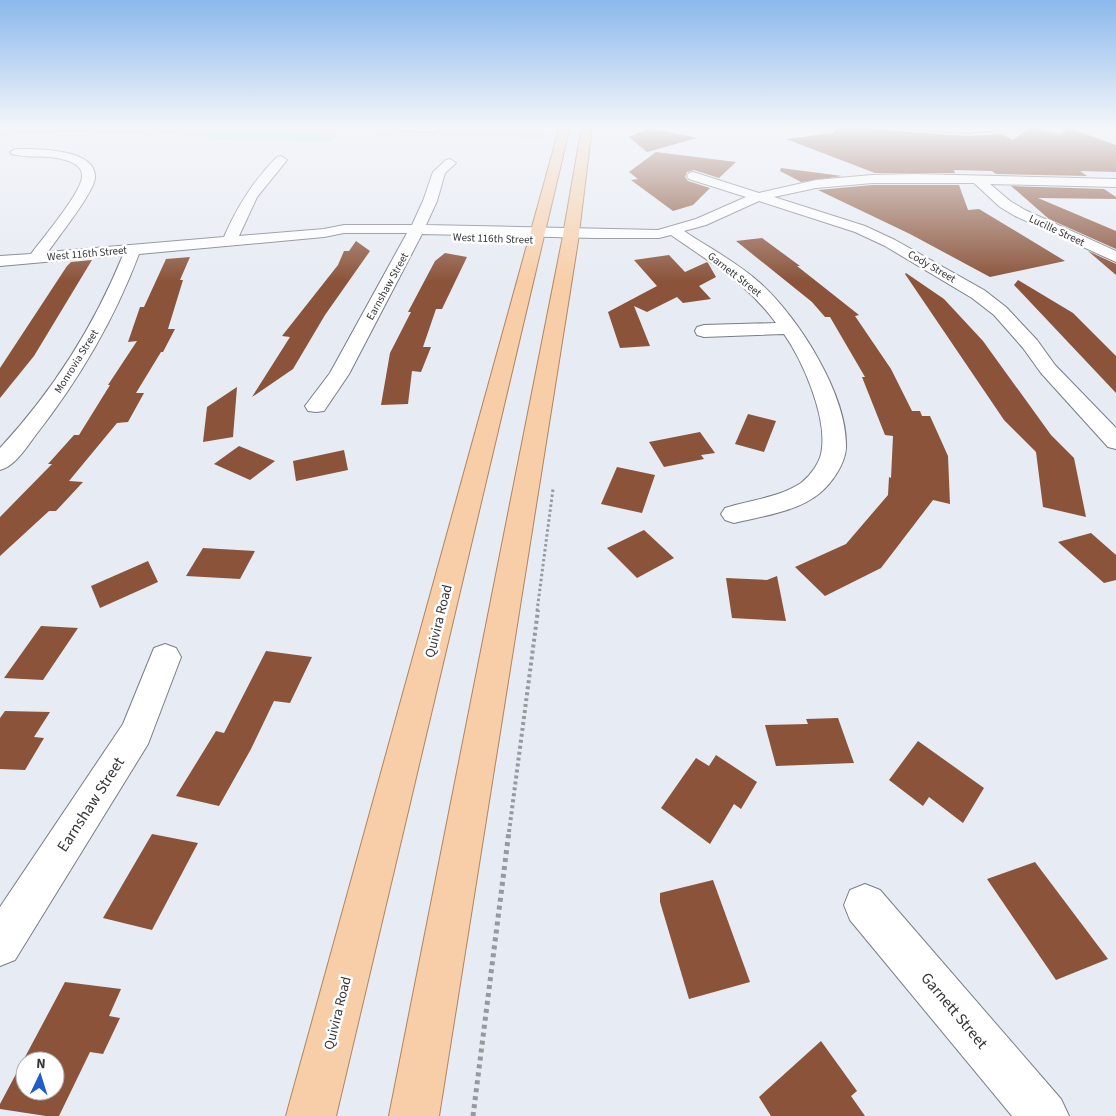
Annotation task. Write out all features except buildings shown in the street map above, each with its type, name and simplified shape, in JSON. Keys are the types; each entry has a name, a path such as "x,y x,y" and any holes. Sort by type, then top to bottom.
{"main road":[{"name":"Quivira Road","path":"311,1116 551,178"},
{"path":"414,1116 579,178"}],"street":[{"path":"36,258 84,190 90,178"},
{"path":"230,240 244,206 265,178"},
{"name":"Earnshaw Street","path":"316,406 339,374 415,232 430,201 437,178"},
{"name":"Cody Street","path":"699,178 840,222 876,236 953,278 1000,311 1017,329 1048,369 1116,442"},
{"name":"West 116th Street","path":"0,261 324,233 415,232 570,237 639,242 651,240 666,232 701,222 757,197 794,188 840,182 912,178"},
{"name":"West 116th Street","path":"916,178 1116,183"},
{"name":"Lucille Street","path":"978,180 1001,200 1020,213 1116,257"},
{"name":"Garnett Street","path":"666,232 739,275 763,295 803,349 815,376 833,429 834,449 826,470 810,488 781,503 734,514"},
{"name":"Monrovia Street","path":"0,462 23,438 54,396 107,312 133,249"},
{"path":"704,331 788,328"},
{"name":"Earnshaw Street","path":"0,945 136,733 165,657"},
{"name":"Garnett Street","path":"865,905 1044,1116"}],"path":[{"path":"474,1116 554,487"}]}
